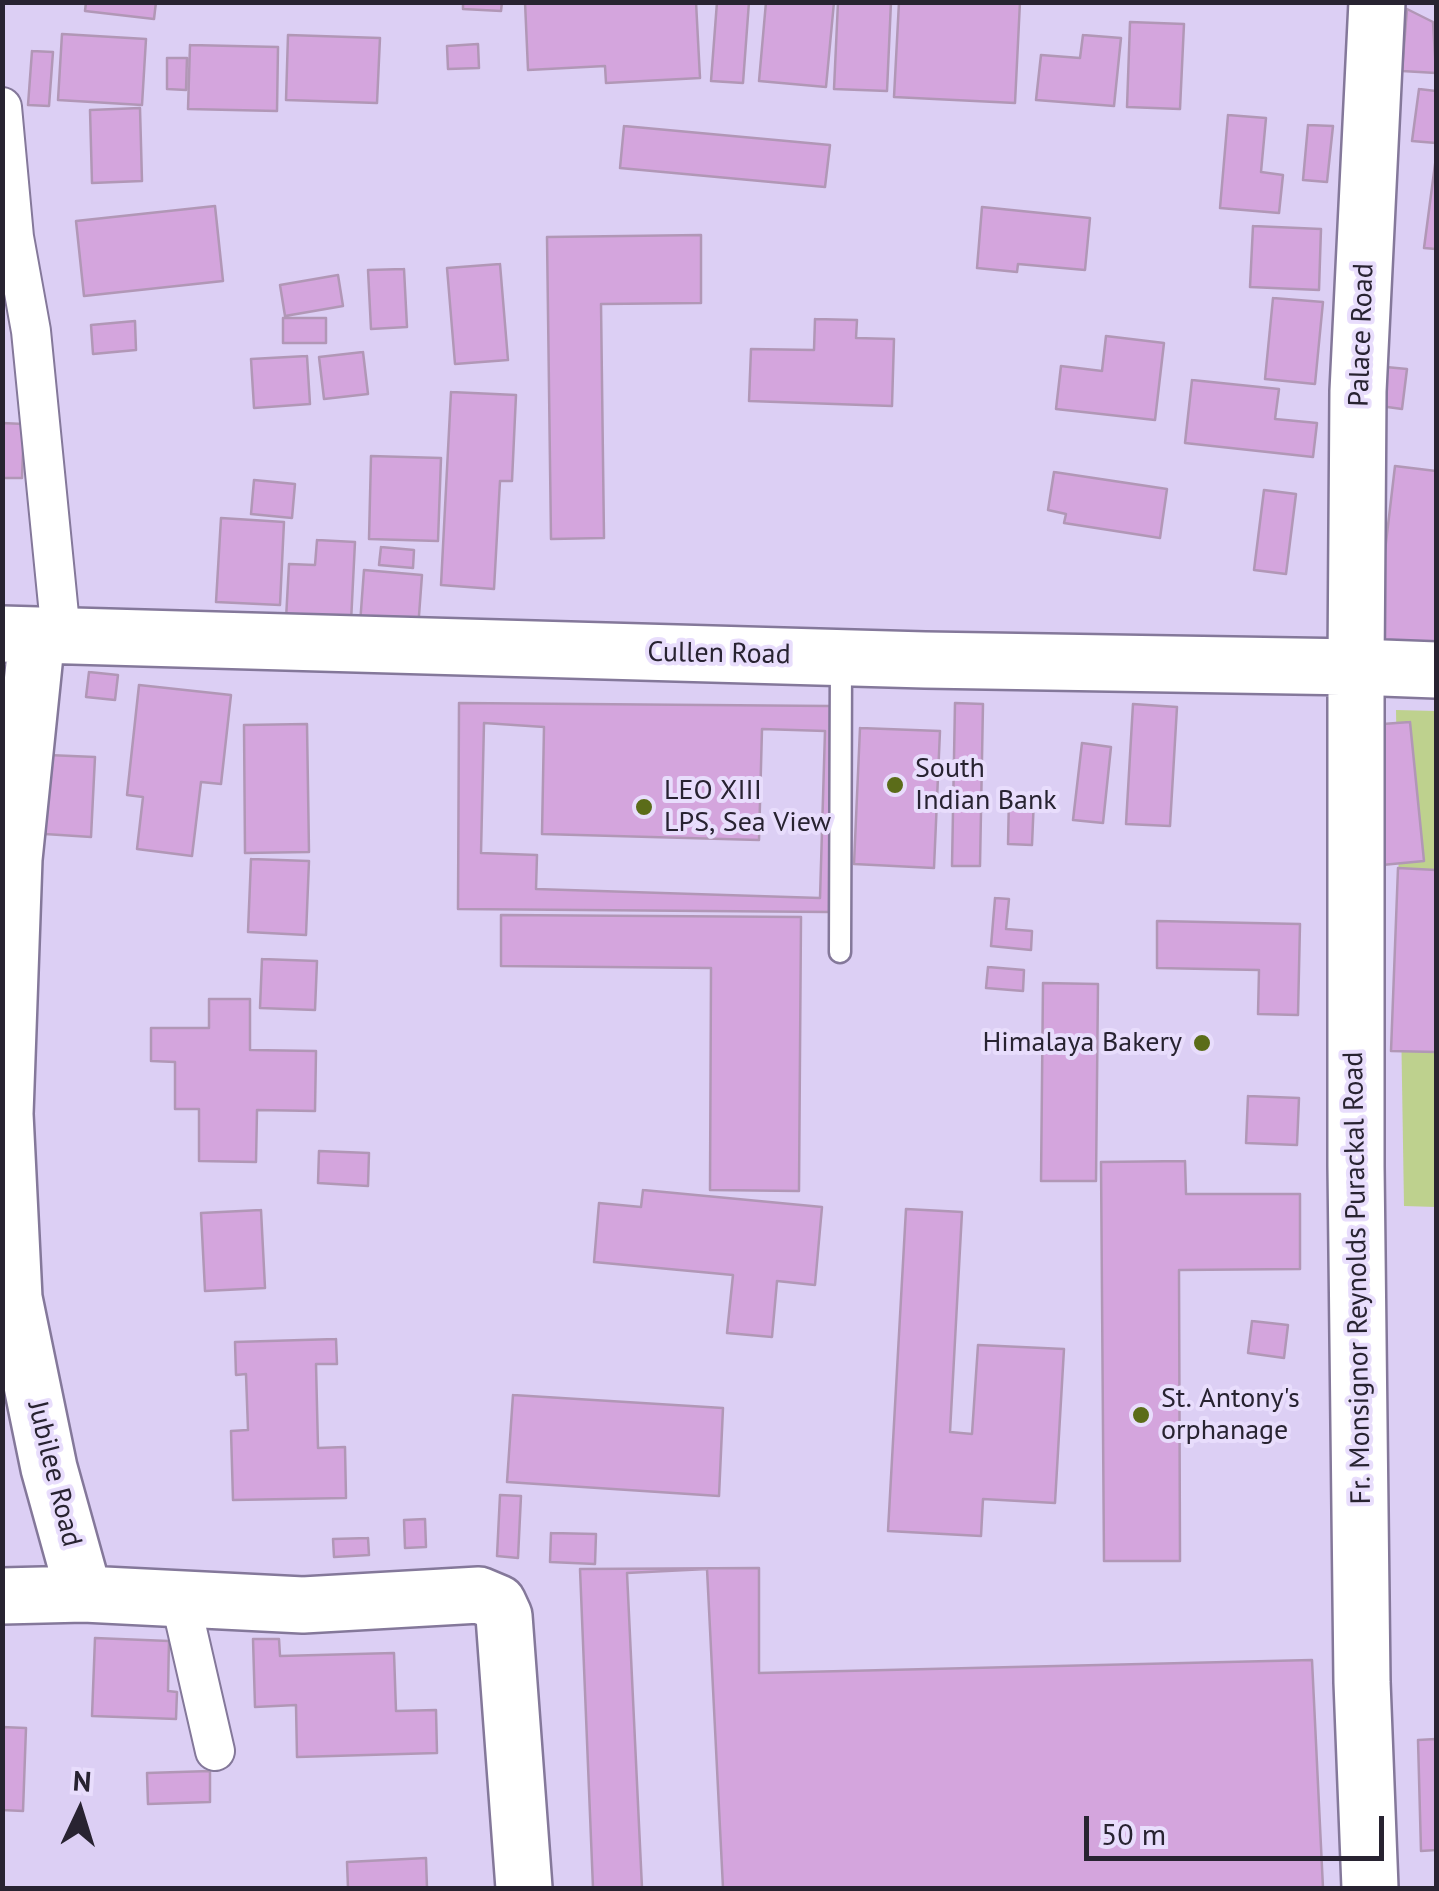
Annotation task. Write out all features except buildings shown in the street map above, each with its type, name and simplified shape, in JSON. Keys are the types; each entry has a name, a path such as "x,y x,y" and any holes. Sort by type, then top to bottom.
{"main road":[{"name":"Palace Road","path":"1356,668 1358,391 1377,2"},
{"name":"Cullen Road","path":"34,635 1436,670"},
{"name":"Jubilee Road","path":"34,635 13,879 4,1114 12,1280 49,1468 84,1594"},
{"name":"Fr. Monsignor Reynolds Purackal Road","path":"1356,668 1356,1166 1362,1682 1370,1888"},
{"path":"2,1596 84,1594 303,1605 480,1595 498,1603 504,1616 524,1888"}],"street":[{"path":"2,106 14,238 31,331 34,635"},
{"path":"180,1599 215,1751"}],"lane":[{"path":"840,952 841,657"}],"green space":[{"path":"1396,710 1436,711 1436,1207 1404,1206"}],"place":[{"name":"South Indian Bank","path":"895,785"},
{"name":"LEO XIII LPS, Sea View","path":"644,807"},
{"name":"Himalaya Bakery","path":"1202,1043"},
{"name":"St. Antony's orphanage","path":"1141,1415"}]}
